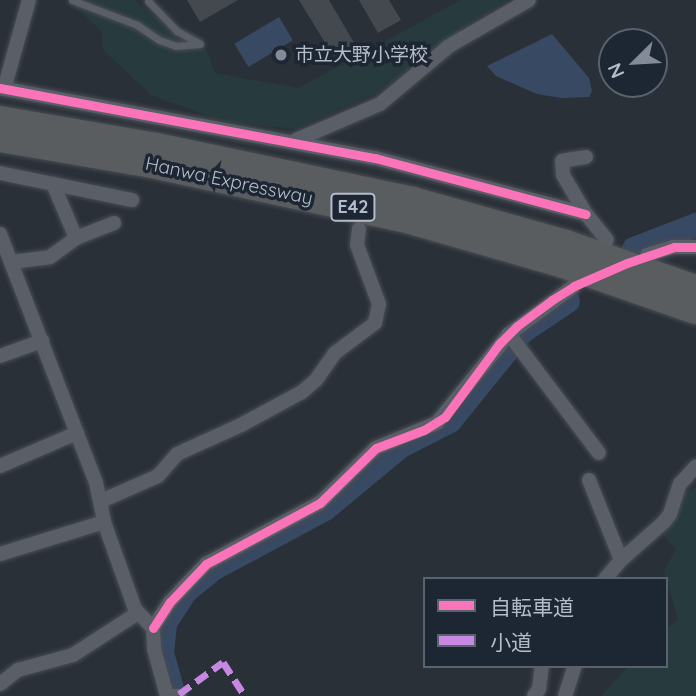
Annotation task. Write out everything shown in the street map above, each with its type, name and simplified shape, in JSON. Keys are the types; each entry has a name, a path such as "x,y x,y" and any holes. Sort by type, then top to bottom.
{"highway":[{"name":"Hanwa Expressway","path":"0,118 157,146 413,200 566,243 696,288"},
{"name":"Hanwa Expressway","path":"0,139 152,165 407,220 560,264 696,311"}],"street":[{"path":"29,0 2,88 375,158 586,214"},
{"path":"295,141 380,104 449,46 529,0"},
{"path":"586,157 562,160 567,184 607,240"},
{"path":"372,173 375,158"},
{"path":"0,173 132,200"},
{"path":"53,184 76,238"},
{"path":"12,262 50,257 76,238 114,223"},
{"path":"101,501 158,476 177,454 241,425 302,392 316,380 335,354 376,323 379,304 358,245 359,229"},
{"path":"0,234 101,501 104,522 138,613 153,628"},
{"path":"647,255 674,247 696,247"},
{"path":"175,695 154,649 153,628 170,602 206,564 320,503 376,448 425,430 445,417 509,334 574,286"},
{"path":"509,334 599,453"},
{"path":"0,356 42,341"},
{"path":"0,466 76,433"},
{"path":"607,577 621,559 664,522 670,514 680,484 696,466"},
{"path":"589,480 621,559"},
{"path":"0,554 104,522"},
{"path":"0,684 18,670 73,654 138,613"},
{"path":"537,695 542,668"},
{"path":"565,696 574,668"}],"lane":[{"path":"72,0 136,25 159,40 176,46 200,44 177,30 148,1"}],"green space":[{"path":"68,0 135,0 153,16 202,37 215,73 298,88 461,0 509,0 472,22 376,94 295,129 222,121 151,95 103,50 102,32"},
{"path":"696,487 696,696 601,696 627,668 668,668 668,628 678,619 664,570 676,550 663,535 684,493"}],"water":[{"path":"279,17 293,40 248,67 234,44"},
{"path":"552,34 589,78 592,91 589,97 561,98 537,94 496,76 487,66"}],"building":[{"path":"187,0 238,0 200,22"},
{"path":"299,0 329,0 356,46 335,59"},
{"path":"359,0 389,0 401,20 378,33"}],"waterway":[{"path":"634,249 696,225"},
{"path":"174,696 162,653 165,623 186,591 213,569 325,509 401,446 450,421 523,331 568,301"}],"marked path":[{"path":"179,694 223,662 245,696"}],"cycle path":[{"path":"0,88 375,158 586,214"},
{"path":"153,628 170,602 206,564 320,503 376,448 424,430 445,417 499,344 517,326 552,300 574,286 627,263 674,247 696,247"}],"place":[{"name":"市立大野小学校","path":"281,55"}]}
